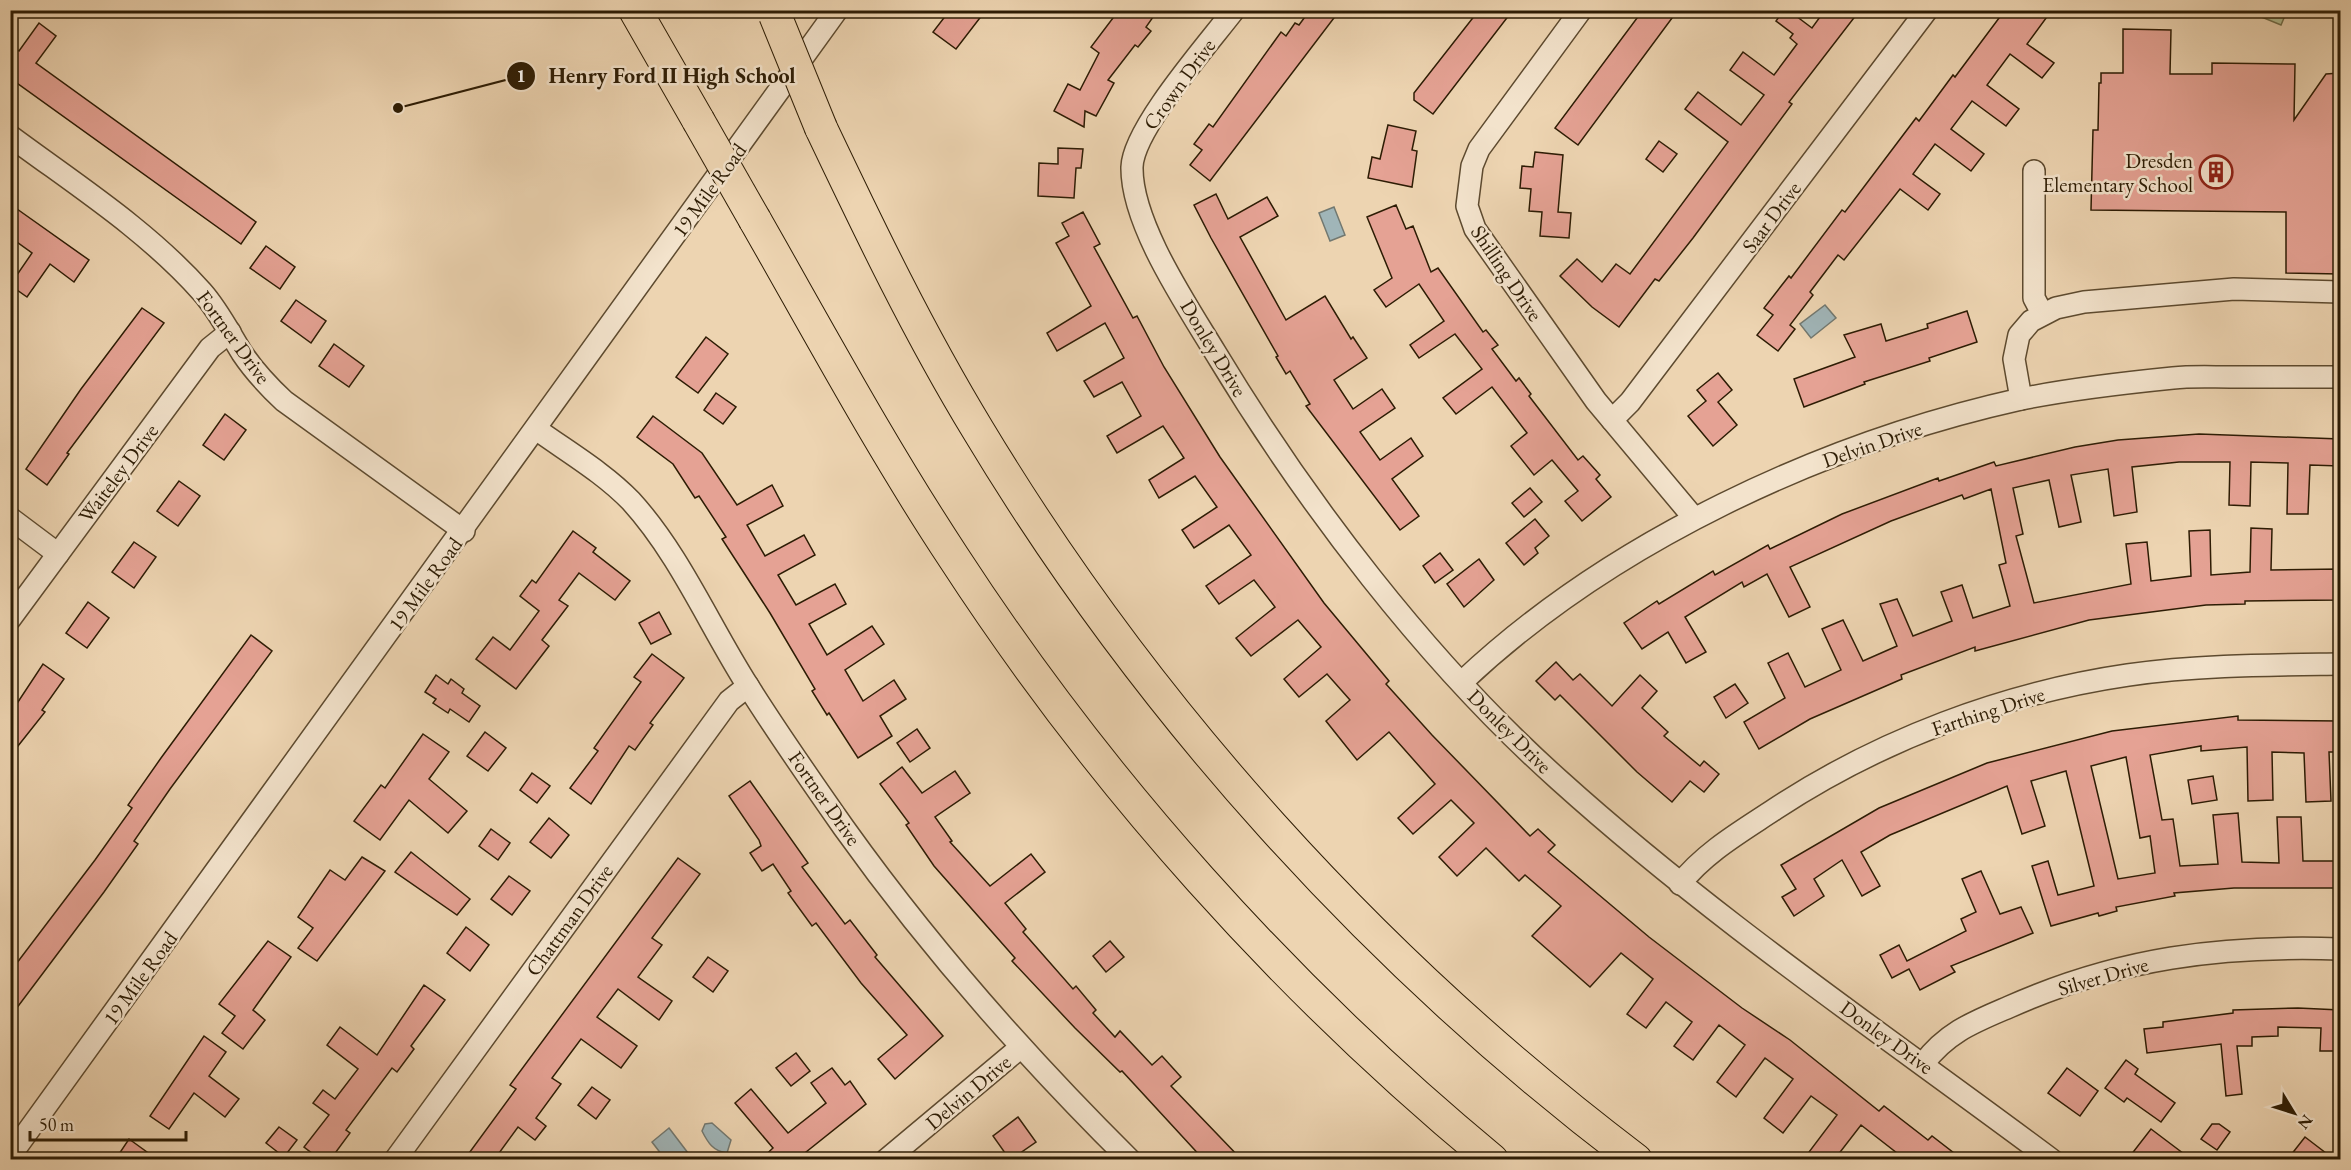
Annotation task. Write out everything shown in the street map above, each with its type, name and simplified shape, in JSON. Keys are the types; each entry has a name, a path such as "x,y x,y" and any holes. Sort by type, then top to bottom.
{"highway":[{"path":"635,10 912,493 1003,631 1091,748 1189,866 1286,970 1399,1078 1492,1160"},
{"path":"774,13 821,128 886,264 978,431 1040,528 1180,717 1288,843 1401,960 1537,1082 1636,1160"}],"street":[{"name":"19 Mile Road","path":"10,1156 464,531 837,10"},
{"name":"Crown Drive","path":"1132,163 1135,148 1149,122 1234,10"},
{"name":"Shilling Drive","path":"1581,10 1479,149 1472,166 1467,206 1475,229 1496,262 1612,420 1694,518"},
{"name":"Saar Drive","path":"1612,420 1630,402 1927,10"},
{"name":"Fortner Drive","path":"10,136 141,232 201,291 263,381 284,401 464,531"},
{"name":"Donley Drive","path":"1132,163 1133,186 1139,213 1189,308 1241,395 1340,537 1398,609 1462,682 1556,778 1680,884 2052,1160"},
{"path":"2034,171 2034,298 2042,314"},
{"path":"2022,399 2015,370 2014,350 2019,335 2031,321 2042,314 2084,302 2234,289 2340,292"},
{"name":"Waiteley Drive","path":"10,619 210,348 230,332"},
{"name":"Delvin Drive","path":"1462,682 1514,636 1580,588 1694,518 1761,485 1831,457 1914,429 2022,399 2175,377 2340,377"},
{"name":"Fortner Drive","path":"536,429 609,481 646,518 667,548 748,686 845,829 918,927 1021,1047 1130,1160"},
{"path":"10,518 58,554"},
{"name":"Farthing Drive","path":"1680,884 1714,851 1804,790 1879,751 1939,724 2036,693 2128,675 2207,667 2340,664"},
{"name":"Chattman Drive","path":"395,1160 729,701 748,686"},
{"name":"Silver Drive","path":"1923,1064 1939,1044 1971,1024 2036,995 2115,968 2210,952 2293,947 2340,949"},
{"name":"Delvin Drive","path":"886,1160 1021,1047"}],"green space":[{"path":"2286,10 2287,11 2281,25 2247,11"}],"shaded area":[{"path":"1334,207 1345,235 1330,241 1319,213"},
{"path":"1825,305 1836,318 1811,338 1800,324"},
{"path":"712,1123 731,1140 727,1153 712,1146 702,1131 705,1124"},
{"path":"669,1128 688,1153 681,1159 665,1159 652,1142"}],"building":[{"path":"950,10 986,10 956,49 933,32"},
{"path":"1119,10 1158,10 1146,27 1151,31 1138,47 1135,45 1108,80 1114,83 1096,116 1085,111 1084,127 1054,111 1068,84 1080,90 1099,53 1091,47"},
{"path":"1310,10 1340,10 1210,181 1190,165 1202,150 1194,144 1209,124 1213,127 1281,32 1286,36 1295,23 1299,25"},
{"path":"1479,10 1513,10 1433,114 1414,100 1414,93"},
{"path":"1643,10 1678,10 1578,145 1555,128"},
{"path":"1784,10 1788,10 1812,28 1825,10 1860,10 1789,102 1792,104 1693,238 1659,281 1655,279 1619,327 1592,307 1560,276 1577,259 1602,282 1616,264 1630,274 1728,142 1685,109 1698,92 1741,125 1764,95 1730,70 1743,52 1774,75 1797,44 1790,38 1793,34 1776,21"},
{"path":"2005,10 2052,10 2027,44 2054,63 2042,78 2010,54 1987,85 2019,109 2006,126 1972,101 1951,129 1984,154 1971,171 1935,144 1913,174 1940,194 1928,210 1900,189 1844,260 1838,255 1810,292 1813,295 1790,325 1795,329 1778,351 1757,335 1773,315 1764,308 1789,276 1791,278 1842,210 1845,212 1916,118 1919,121 1953,75 1955,77"},
{"path":"39,23 56,36 36,63 256,222 241,244 10,78 10,45 19,51"},
{"name":"Dresden Elementary School","path":"2123,29 2171,30 2170,74 2212,74 2212,63 2295,64 2294,120 2326,74 2340,73 2340,274 2286,273 2286,212 2091,210 2093,130 2098,130 2099,83 2101,83 2101,73 2123,73"},
{"path":"1388,125 1416,131 1412,150 1417,151 1412,187 1368,178 1372,157 1380,159"},
{"path":"1659,141 1677,154 1663,172 1646,159"},
{"path":"1058,148 1083,149 1081,168 1076,168 1074,198 1038,196 1039,163 1058,164"},
{"path":"1535,152 1563,155 1558,212 1571,213 1569,238 1540,236 1542,212 1529,211 1531,189 1520,188 1522,166 1533,167"},
{"path":"1216,194 1228,219 1267,197 1278,216 1240,237 1286,320 1325,296 1351,339 1353,337 1367,358 1334,380 1353,409 1382,389 1395,408 1360,432 1380,460 1411,438 1423,456 1392,479 1419,516 1400,530 1306,406 1310,404 1290,371 1286,374 1276,357 1278,356 1194,205"},
{"path":"10,204 89,260 74,282 50,264 27,297 10,285 32,253 10,237"},
{"path":"1396,205 1406,229 1413,226 1431,272 1438,268 1483,332 1486,330 1498,345 1492,349 1516,381 1519,378 1531,394 1529,396 1578,460 1583,456 1600,475 1596,479 1611,497 1582,521 1565,501 1578,491 1552,460 1534,475 1511,446 1527,433 1492,387 1456,414 1443,398 1482,369 1455,334 1419,358 1410,345 1444,321 1419,284 1386,307 1374,290 1392,278 1367,217"},
{"path":"1083,212 1100,244 1094,247 1133,318 1137,316 1164,367 1220,457 1324,603 1389,681 1386,684 1432,735 1530,836 1538,829 1555,845 1548,852 1649,937 1742,1008 1790,1040 1879,1111 1884,1106 1928,1140 1932,1136 1963,1160 1906,1160 1861,1125 1834,1160 1819,1160 1809,1152 1837,1115 1811,1096 1783,1133 1764,1118 1793,1079 1765,1058 1736,1097 1717,1082 1745,1045 1719,1025 1693,1060 1674,1046 1692,1022 1666,1002 1646,1028 1627,1014 1653,979 1621,953 1590,987 1532,936 1561,906 1525,875 1519,881 1486,848 1457,876 1439,857 1474,823 1451,800 1413,834 1398,818 1435,784 1389,732 1357,760 1326,721 1350,700 1327,674 1299,697 1284,679 1321,647 1298,620 1251,656 1236,638 1275,607 1254,580 1219,604 1206,586 1251,555 1229,525 1194,548 1182,530 1217,507 1195,476 1159,498 1149,480 1184,458 1163,426 1117,453 1107,436 1141,416 1122,382 1094,397 1084,381 1124,358 1105,323 1057,351 1047,333 1091,306 1056,243 1069,236 1062,223"},
{"path":"266,246 295,267 280,289 250,268"},
{"path":"296,300 326,321 311,343 281,321"},
{"path":"142,308 164,323 67,453 69,454 47,485 26,469 81,389"},
{"path":"1967,311 1977,342 1929,358 1930,361 1864,382 1865,384 1804,407 1794,379 1855,357 1844,335 1881,324 1886,341 1928,328 1927,324"},
{"path":"706,337 728,354 698,393 676,377"},
{"path":"334,344 364,366 349,387 319,366"},
{"path":"1718,373 1732,390 1718,402 1737,425 1713,446 1688,416 1706,401 1697,390"},
{"path":"716,393 736,407 723,424 704,410"},
{"path":"225,414 246,430 224,460 203,445"},
{"path":"653,416 702,453 737,505 772,485 783,506 747,525 765,556 804,535 815,555 778,575 796,605 835,584 846,604 809,624 827,655 872,626 884,644 845,670 863,701 894,680 906,699 880,716 892,736 858,758 812,691 815,689 770,613 722,539 726,537 699,496 695,498 673,464 637,437"},
{"path":"2199,434 2340,439 2340,466 2310,465 2308,514 2287,514 2288,463 2251,462 2250,506 2229,505 2230,462 2179,462 2132,467 2137,512 2114,516 2108,469 2071,475 2081,522 2059,527 2049,480 2013,488 2023,534 2016,536 2034,603 2131,584 2126,544 2147,542 2151,581 2191,576 2189,531 2210,530 2211,575 2250,572 2251,528 2272,529 2271,570 2340,569 2340,600 2245,601 2245,604 2206,605 2089,620 1975,651 1975,647 1901,675 1902,679 1810,719 1759,749 1744,722 1785,698 1768,663 1788,653 1805,687 1841,670 1822,629 1843,620 1863,661 1897,646 1880,604 1897,599 1913,636 1952,621 1941,592 1962,585 1973,618 2010,606 1999,565 2006,563 1991,489 1964,499 1962,495 1891,521 1790,567 1810,607 1789,617 1767,574 1744,587 1742,582 1685,617 1706,652 1686,663 1668,632 1642,649 1624,623 1657,601 1659,604 1713,571 1715,575 1768,545 1770,549 1842,514 1938,478 1939,481 1994,462 1996,466 2075,447 2118,440"},
{"path":"179,481 200,496 178,526 157,511"},
{"path":"1530,488 1542,502 1524,517 1512,503"},
{"path":"1535,519 1549,536 1535,548 1538,553 1524,565 1506,543"},
{"path":"573,531 596,548 593,552 630,581 615,600 579,573 559,600 568,606 542,640 549,646 516,689 476,659 493,637 510,650 539,611 520,596 532,580 536,583"},
{"path":"134,542 156,557 134,588 112,572"},
{"path":"1440,553 1453,570 1435,583 1423,566"},
{"path":"1479,559 1494,580 1464,607 1447,584"},
{"path":"88,602 109,618 87,648 66,633"},
{"path":"659,612 671,634 651,644 639,623"},
{"path":"251,635 272,651 170,789 134,841 138,844 104,892 10,1017 10,972 95,860 132,808 128,805"},
{"path":"652,654 684,678 650,723 653,725 635,750 629,746 591,804 570,788 598,751 594,748 641,682 634,677"},
{"path":"1556,662 1573,680 1580,674 1612,706 1640,675 1657,691 1642,708 1668,732 1664,736 1700,766 1704,761 1719,774 1704,792 1690,781 1672,802 1637,772 1560,695 1555,700 1536,681"},
{"path":"43,664 64,679 42,710 45,712 10,756 10,714"},
{"path":"436,675 448,684 451,679 464,689 462,693 480,706 469,722 450,709 448,713 433,703 436,699 425,692"},
{"path":"1735,684 1748,703 1726,718 1714,697"},
{"path":"2238,716 2238,720 2340,721 2340,752 2329,752 2331,801 2306,802 2304,753 2272,752 2273,800 2248,801 2247,747 2201,751 2201,746 2150,755 2162,820 2173,819 2180,866 2218,864 2213,815 2238,813 2242,862 2279,863 2277,817 2301,817 2303,861 2340,861 2340,888 2234,888 2174,893 2175,896 2116,907 2117,911 2099,916 2098,913 2051,926 2032,866 2048,861 2058,895 2094,886 2066,771 2031,781 2045,826 2022,834 2007,786 1890,835 1861,852 1880,886 1862,896 1842,860 1814,879 1824,896 1794,916 1782,897 1796,889 1781,865 1879,808 1987,763 2112,731","holes":["2126,757 2140,838 2150,836 2155,873 2118,879 2091,766"]},
{"path":"917,729 930,748 910,762 897,743"},
{"path":"485,732 506,748 488,771 467,756"},
{"path":"423,734 449,752 429,779 467,811 448,833 409,800 380,840 354,821 381,785 385,788"},
{"path":"902,767 922,793 955,771 970,793 935,817 952,841 950,842 990,886 1031,854 1045,872 1005,903 1026,929 1023,932 1073,989 1076,986 1096,1010 1093,1013 1115,1037 1120,1031 1152,1065 1162,1056 1181,1077 1171,1086 1242,1160 1204,1160 1122,1071 1120,1072 1075,1028 1012,961 1015,958 934,866 906,825 909,823 880,784"},
{"path":"532,773 550,786 537,803 520,790"},
{"path":"2213,776 2217,800 2192,804 2188,780"},
{"path":"750,781 808,863 802,867 845,924 850,920 877,955 875,957 943,1036 895,1079 878,1059 907,1035 861,983 816,923 812,926 788,893 791,891 773,864 762,871 750,853 761,846 759,840 729,796"},
{"path":"549,818 569,835 551,858 530,842"},
{"path":"491,829 510,843 498,860 479,846"},
{"path":"411,852 470,899 457,915 395,872"},
{"path":"362,857 385,871 317,961 298,948 313,928 298,917 330,870 345,880"},
{"path":"678,858 700,874 652,938 662,945 638,977 672,1001 659,1020 618,989 597,1017 637,1046 621,1068 581,1039 552,1078 561,1084 536,1118 546,1126 535,1140 518,1127 494,1160 464,1160 516,1089 510,1085"},
{"path":"1981,871 2000,914 2021,907 2033,933 1951,966 1955,972 1920,990 1909,969 1892,978 1880,955 1899,945 1907,961 1966,931 1961,919 1976,912 1962,879"},
{"path":"509,876 530,891 512,915 491,899"},
{"path":"466,927 489,945 470,971 447,953"},
{"path":"268,941 291,957 253,1010 265,1020 243,1049 222,1033 235,1016 219,1004"},
{"path":"1110,941 1124,957 1106,972 1093,956"},
{"path":"708,957 728,971 713,992 693,977"},
{"path":"424,985 445,1000 411,1046 414,1049 397,1072 392,1068 346,1130 350,1133 330,1160 321,1160 304,1147 329,1115 313,1103 323,1090 335,1099 358,1069 327,1045 340,1027 377,1055"},
{"path":"2298,1008 2340,1010 2340,1051 2320,1051 2321,1028 2278,1027 2278,1036 2252,1037 2252,1046 2237,1046 2242,1094 2226,1096 2221,1044 2147,1053 2144,1029 2163,1027 2163,1022 2233,1013 2233,1010"},
{"path":"204,1036 226,1052 209,1076 239,1099 225,1117 194,1093 169,1129 150,1116"},
{"path":"796,1053 810,1071 791,1086 776,1068"},
{"path":"2126,1060 2138,1069 2135,1074 2175,1103 2161,1122 2127,1098 2124,1102 2105,1088"},
{"path":"832,1068 845,1085 850,1081 866,1104 796,1160 760,1160 773,1148 735,1103 751,1089 788,1133 826,1103 811,1083"},
{"path":"2067,1068 2098,1091 2080,1116 2048,1093"},
{"path":"592,1087 610,1100 596,1119 578,1105"},
{"path":"1018,1117 1036,1142 1010,1160 993,1136"},
{"path":"2212,1124 2219,1124 2230,1132 2217,1150 2201,1139"},
{"path":"279,1127 297,1140 284,1157 266,1143"},
{"path":"2151,1129 2192,1160 2127,1160"},
{"path":"2305,1137 2335,1160 2287,1160"},
{"path":"129,1139 158,1160 115,1160"}],"place":[{"name":"Henry Ford II High School","path":"398,108"},
{"name":"Dresden Elementary School","path":"2216,172"}]}
